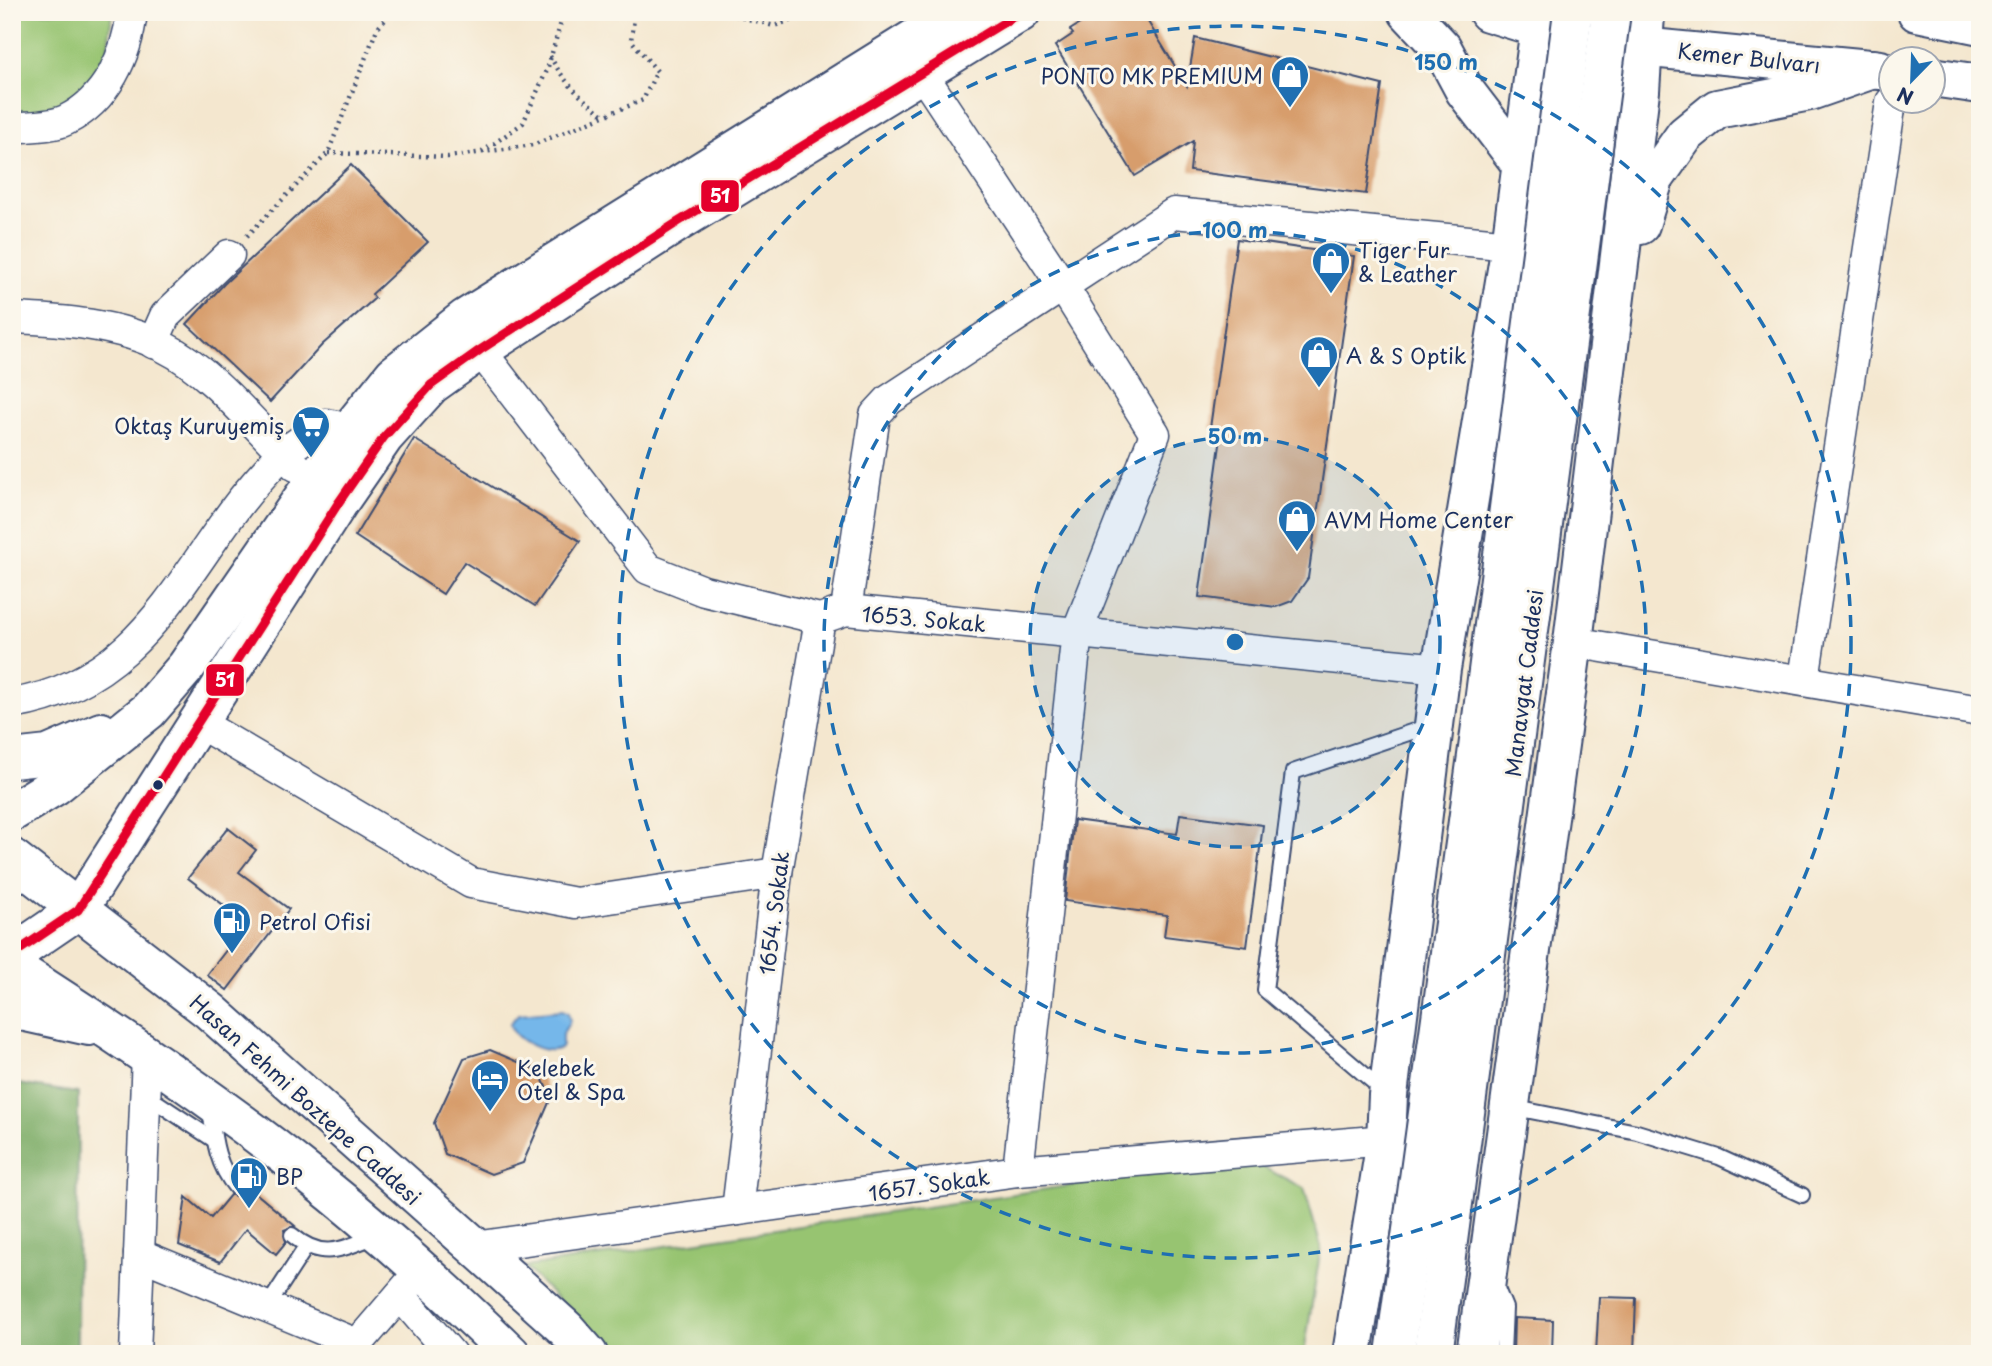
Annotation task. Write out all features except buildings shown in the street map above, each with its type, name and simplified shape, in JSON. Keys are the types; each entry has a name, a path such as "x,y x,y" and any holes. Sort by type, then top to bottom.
{"main road":[{"path":"12,812 56,785 148,711 326,492 368,432 394,375 466,318 957,12"},
{"path":"368,432 480,350 678,222 1021,12"},
{"path":"1408,12 1441,48 1465,91 1520,163"},
{"name":"Kemer Bulvarı","path":"1488,12 1593,23 1876,79"},
{"path":"1923,13 1979,21"},
{"path":"1352,1354 1386,1140 1388,1095 1441,669 1511,245 1520,163 1593,23"},
{"path":"1593,23 1615,307"},
{"name":"Manavgat Caddesi","path":"1395,1354 1478,754 1593,23"},
{"name":"Manavgat Caddesi","path":"1433,1354 1593,23"},
{"path":"1946,79 1980,84"},
{"path":"1476,1354 1573,642 1615,307 1654,179 1685,135 1717,109 1810,91 1876,82"},
{"path":"12,955 79,909 199,723 326,492"},
{"path":"12,758 48,755 148,711"},
{"name":"Hasan Fehmi Boztepe Caddesi","path":"12,858 210,1012 566,1329 587,1354"},
{"path":"12,967 147,1055 307,1173 381,1235 411,1282 511,1354"},
{"path":"12,1009 114,1032"}],"street":[{"path":"12,128 65,121 100,96 122,56 132,12"},
{"path":"921,72 1064,288 1154,434 1077,632 1018,1171"},
{"path":"1804,679 1880,116"},
{"name":"1654. Sokak","path":"737,1210 777,873 875,415 889,400 1064,288 1174,213 1511,245"},
{"path":"153,343 165,316 229,255"},
{"path":"12,318 121,330 153,343 199,371 283,454 326,492"},
{"name":"1653. Sokak","path":"480,350 648,569 705,591 833,614 1077,632 1441,669"},
{"path":"12,704 38,700 86,681 131,648 170,600 246,496 283,454 326,424 368,432"},
{"path":"1573,642 1804,679 1980,711"},
{"path":"199,723 471,883 576,903 777,873"},
{"path":"135,1354 147,1055"},
{"name":"1657. Sokak","path":"475,1247 1018,1171 1386,1140"},
{"path":"139,1254 267,1307 353,1349 411,1282 451,1354"}],"lane":[{"path":"1388,1095 1265,990 1293,772 1434,724"},
{"path":"146,1095 214,1139"},
{"path":"209,1101 214,1139 226,1175 236,1188"},
{"path":"1509,1107 1637,1132 1719,1157 1802,1195"},
{"path":"292,1235 306,1247 328,1252 381,1235"},
{"path":"267,1307 306,1247"},
{"path":"1487,1264 1505,1308 1503,1354"}],"path":[{"path":"229,255 328,153 377,29 392,12"},
{"path":"481,153 523,123 550,56 564,12"},
{"path":"328,153 448,157 533,145 643,100 657,71 631,40 635,12"},
{"path":"722,12 774,26 816,12"},
{"path":"550,56 575,92 604,116"}],"green space":[{"path":"12,12 112,12 107,58 70,106 12,115"},
{"path":"12,1083 78,1093 77,1354 12,1354"},
{"path":"1247,1159 1304,1188 1321,1247 1304,1354 612,1354 525,1267"}],"water":[{"path":"563,1010 568,1013 570,1021 562,1035 562,1046 557,1049 541,1049 524,1041 512,1029 510,1023 519,1014"}],"transit line":[{"name":"51","path":"12,955 78,910 339,502 384,437 431,385 480,350 678,222 1021,12"}],"place":[{"name":"PONTO MK PREMIUM","path":"1290,109"},
{"name":"Tiger Fur & Leather","path":"1331,295"},
{"name":"A & S Optik","path":"1319,389"},
{"name":"Oktaş Kuruyemiş","path":"311,459"},
{"name":"AVM Home Center","path":"1297,553"},
{"name":"Petrol Ofisi","path":"232,955"},
{"name":"Kelebek Otel & Spa","path":"490,1113"},
{"name":"BP","path":"249,1210"}]}
